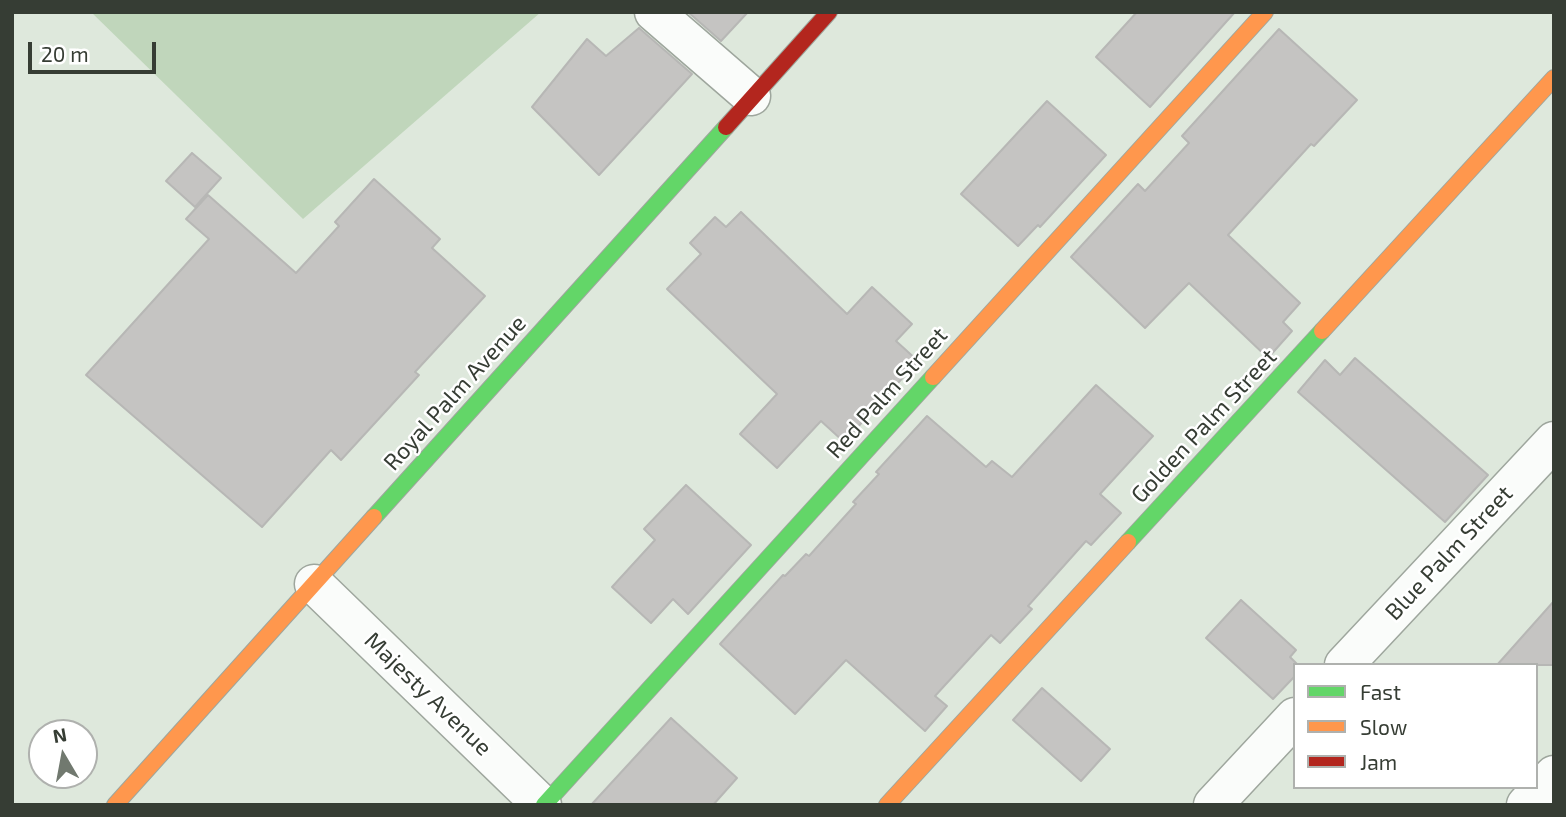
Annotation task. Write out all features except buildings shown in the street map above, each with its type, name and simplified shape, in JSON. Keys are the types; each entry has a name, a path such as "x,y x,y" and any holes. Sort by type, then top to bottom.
{"street":[{"path":"654,12 751,96"},
{"name":"Royal Palm Avenue","path":"115,805 829,12"},
{"name":"Red Palm Street","path":"543,805 1265,12"},
{"name":"Golden Palm Street","path":"887,805 1554,78"},
{"name":"Blue Palm Street","path":"1346,663 1554,441"},
{"name":"Majesty Avenue","path":"314,584 543,805"},
{"path":"1213,805 1293,720"},
{"path":"1526,805 1554,775"}],"green space":[{"path":"91,12 541,12 303,219"}],"traffic: fast":[{"path":"374,517 726,127"},
{"path":"1128,542 1322,331"},
{"path":"544,805 933,377"}],"traffic: slow":[{"path":"933,377 1265,12"},
{"path":"1322,331 1554,78"},
{"path":"115,805 374,517"},
{"path":"887,805 1128,542"}],"traffic: jam":[{"path":"726,127 829,12"}]}
